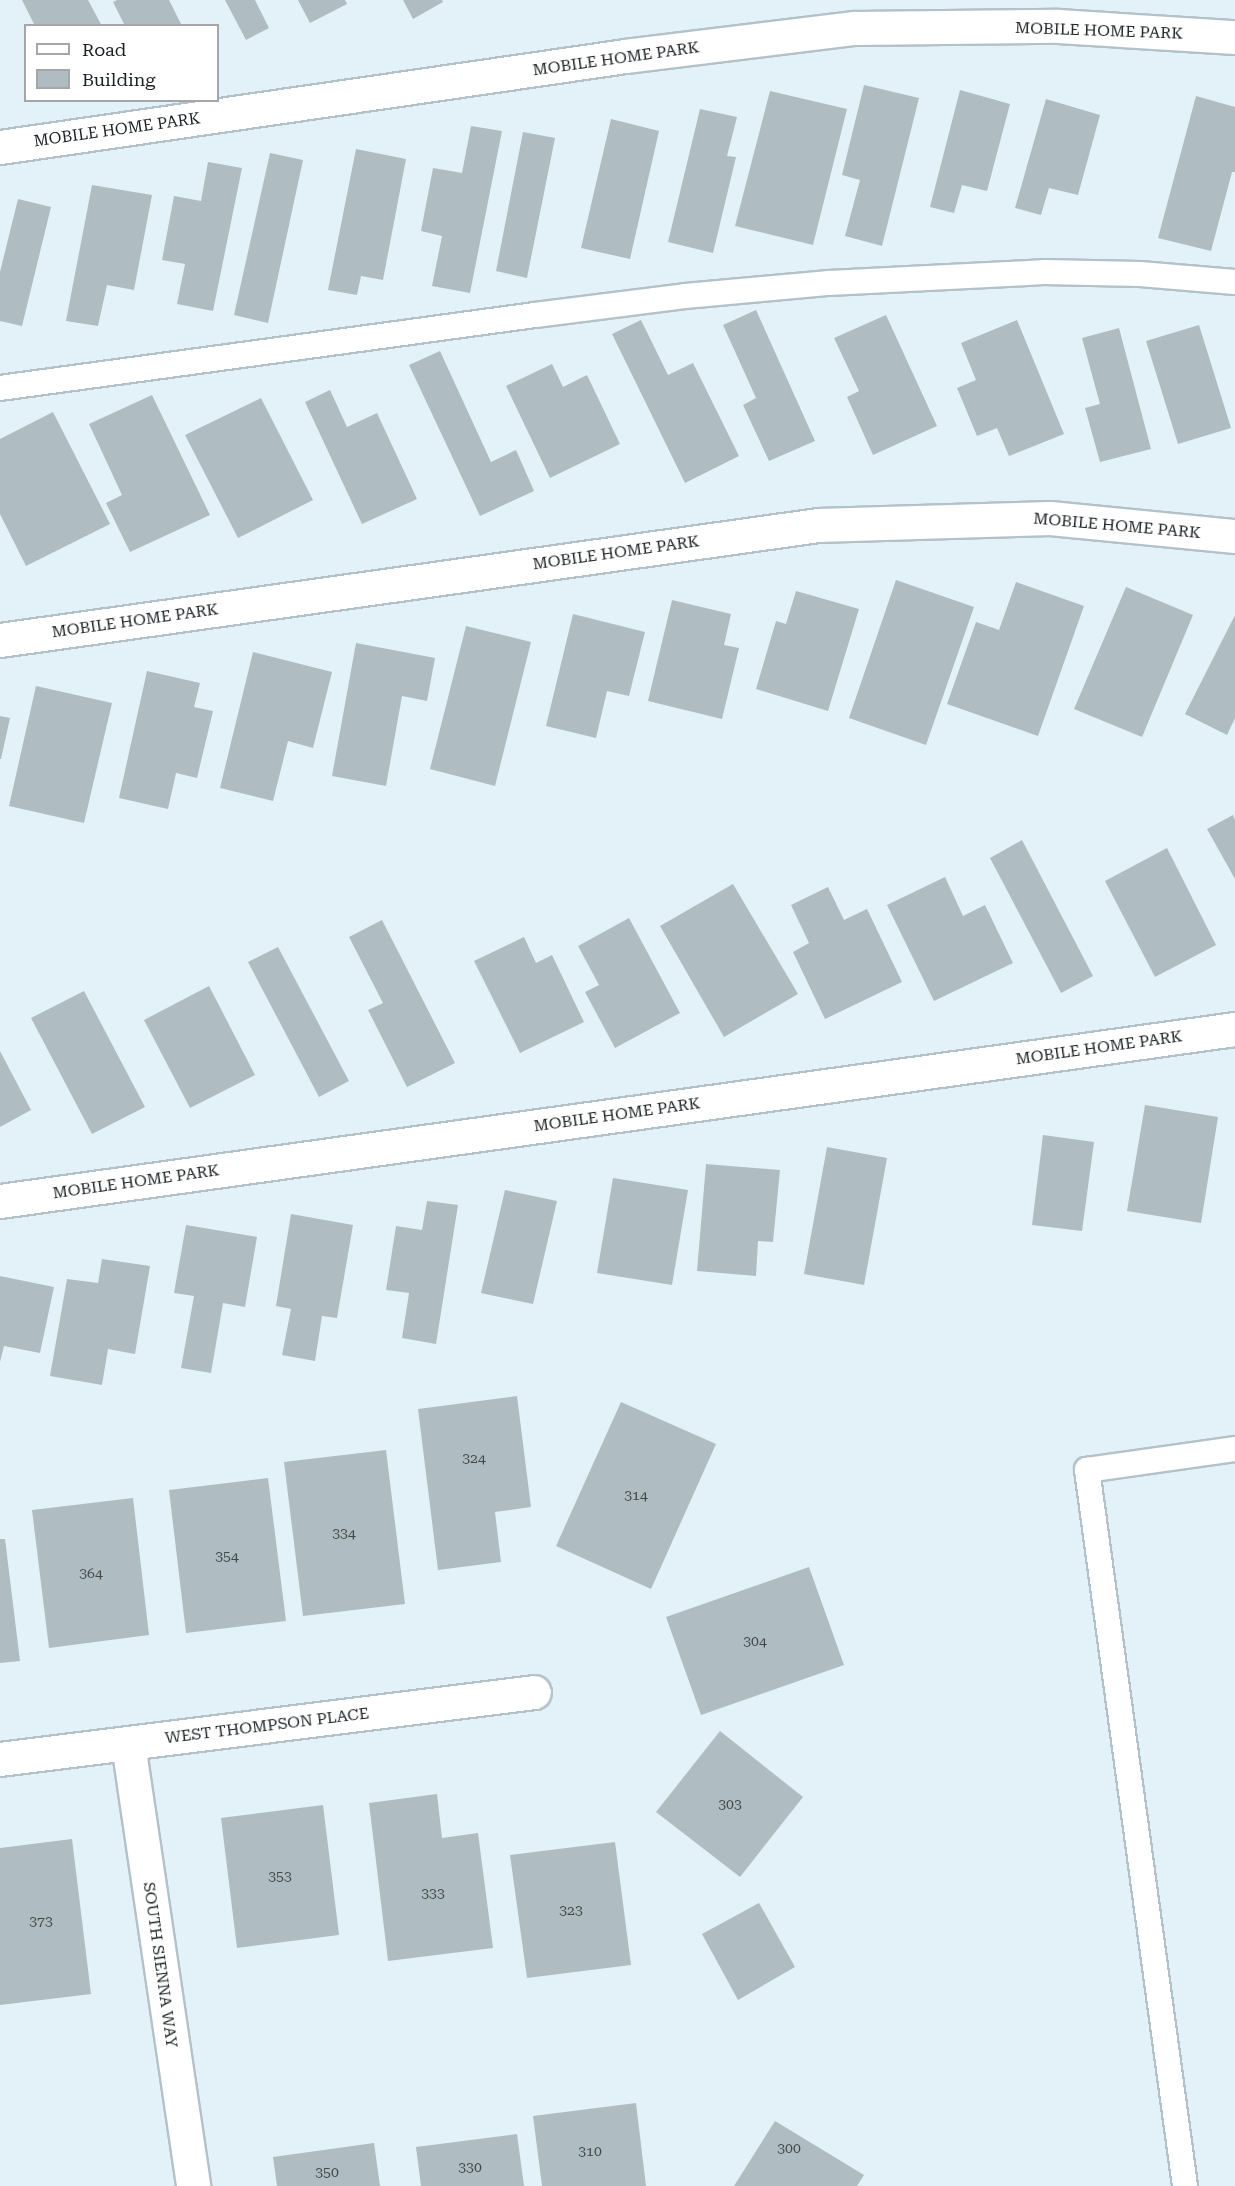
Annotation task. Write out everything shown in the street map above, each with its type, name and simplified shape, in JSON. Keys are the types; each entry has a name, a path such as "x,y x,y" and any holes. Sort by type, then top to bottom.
{"street":[{"name":"MOBILE HOME PARK","path":"0,147 624,56 854,28 1058,26 1235,37"},
{"name":"MOBILE HOME PARK","path":"0,640 818,525 1050,518 1235,536"},
{"name":"MOBILE HOME PARK","path":"0,1201 1235,1029"},
{"name":"WEST THOMPSON PLACE","path":"0,1759 534,1692"},
{"name":"SOUTH SIENNA WAY","path":"128,1744 193,2186"}],"lane":[{"path":"0,388 685,296 829,283 1044,272 1140,274 1235,282"},
{"path":"1185,2186 1087,1470 1235,1449"}],"building":[{"path":"22,0 88,0 101,24 34,24"},
{"path":"117,0 169,0 181,24 124,24 113,2"},
{"path":"225,0 255,0 269,28 246,40"},
{"path":"298,0 345,0 347,4 310,23"},
{"path":"403,0 442,0 443,2 413,19"},
{"path":"864,85 919,98 882,246 845,236 860,180 842,175"},
{"path":"960,90 1010,104 987,191 962,185 954,213 930,207"},
{"path":"770,91 847,109 813,245 735,226"},
{"path":"1196,96 1235,107 1235,172 1232,172 1211,251 1158,238"},
{"path":"1046,99 1100,115 1078,195 1049,188 1041,215 1015,208"},
{"path":"700,109 737,117 727,156 736,157 713,253 668,242"},
{"path":"611,119 659,131 630,259 581,248"},
{"path":"471,126 502,131 470,293 432,286 442,236 421,231 433,168 462,173"},
{"path":"523,132 555,138 527,278 496,271"},
{"path":"356,149 406,159 383,280 361,276 357,295 328,290"},
{"path":"270,153 303,160 268,323 234,315"},
{"path":"208,162 242,168 213,311 177,304 185,264 162,260 174,196 201,201"},
{"path":"92,185 152,195 134,290 107,285 98,326 66,321"},
{"path":"18,199 51,207 22,326 0,321 0,272"},
{"path":"756,310 815,441 769,461 743,405 756,398 723,325"},
{"path":"886,315 937,426 873,455 847,397 859,391 834,338"},
{"path":"641,320 668,375 693,363 739,456 685,483 612,334"},
{"path":"1017,320 1064,434 1009,456 997,428 977,436 957,388 976,380 961,343"},
{"path":"1199,325 1231,428 1178,444 1146,341"},
{"path":"1119,328 1151,449 1100,462 1085,408 1100,404 1082,338"},
{"path":"440,351 491,462 516,450 534,491 480,516 409,365"},
{"path":"552,364 563,387 587,375 620,444 550,478 506,386"},
{"path":"330,390 347,427 377,413 417,499 362,524 305,402"},
{"path":"152,395 210,515 130,552 106,503 122,495 89,424"},
{"path":"261,398 313,500 238,538 185,435"},
{"path":"53,412 110,524 26,566 0,514 0,439"},
{"path":"896,580 974,607 926,745 849,718"},
{"path":"1016,582 1084,606 1038,736 947,704 976,622 999,630"},
{"path":"1126,587 1193,615 1142,737 1074,709"},
{"path":"796,591 859,609 828,711 756,689 776,621 786,624"},
{"path":"672,600 731,614 724,645 739,648 722,719 648,701"},
{"path":"573,614 645,632 629,696 607,691 596,738 546,726"},
{"path":"1235,615 1235,718 1227,735 1185,714"},
{"path":"466,626 531,642 495,786 430,769"},
{"path":"356,643 435,658 427,701 402,696 386,786 332,776"},
{"path":"253,652 332,672 313,748 288,741 273,801 220,788"},
{"path":"147,671 200,683 194,707 213,711 197,778 176,773 168,809 119,798"},
{"path":"36,686 112,703 84,823 9,806"},
{"path":"0,716 10,718 1,759 0,759"},
{"path":"1233,815 1235,820 1235,879 1207,829"},
{"path":"1022,840 1093,976 1061,993 990,858"},
{"path":"1167,848 1216,945 1155,977 1105,881"},
{"path":"945,877 963,916 985,905 1013,963 934,1001 887,905"},
{"path":"733,884 798,994 724,1037 660,926"},
{"path":"828,887 844,920 867,909 902,982 825,1019 793,952 809,943 791,905"},
{"path":"629,918 680,1013 615,1048 585,992 599,985 578,946"},
{"path":"382,920 455,1063 407,1087 368,1010 383,1003 349,937"},
{"path":"524,937 536,963 552,955 584,1022 520,1053 474,961"},
{"path":"278,947 349,1081 319,1097 248,962"},
{"path":"209,986 255,1075 190,1108 144,1020"},
{"path":"84,991 145,1107 92,1134 31,1018"},
{"path":"0,1051 31,1110 0,1127"},
{"path":"1145,1105 1218,1117 1201,1223 1127,1211"},
{"path":"1043,1135 1094,1142 1082,1231 1032,1225"},
{"path":"827,1147 887,1158 864,1285 804,1274"},
{"path":"706,1164 780,1170 773,1242 758,1241 756,1276 697,1271"},
{"path":"613,1178 688,1190 672,1285 597,1273"},
{"path":"505,1190 557,1201 533,1304 481,1293"},
{"path":"427,1201 458,1205 436,1344 402,1338 409,1293 386,1290 396,1226 422,1230"},
{"path":"291,1214 353,1225 337,1318 322,1316 315,1361 282,1355 291,1309 276,1306"},
{"path":"186,1225 257,1237 245,1307 223,1303 211,1373 181,1368 194,1296 174,1293"},
{"path":"102,1259 150,1266 135,1354 108,1349 102,1385 50,1376 67,1279 98,1283"},
{"path":"0,1276 54,1287 40,1353 4,1346 0,1362"},
{"path":"517,1396 531,1507 495,1512 501,1562 438,1570 418,1409"},
{"path":"621,1402 716,1444 651,1589 556,1546"},
{"path":"386,1450 405,1604 303,1616 284,1462"},
{"path":"268,1478 286,1621 186,1633 169,1490"},
{"path":"133,1498 149,1635 49,1648 32,1510"},
{"path":"0,1539 5,1539 20,1661 0,1663"},
{"path":"809,1567 844,1665 701,1715 666,1617"},
{"path":"720,1731 803,1797 740,1877 656,1812"},
{"path":"437,1794 442,1838 478,1833 493,1948 388,1961 369,1803"},
{"path":"323,1805 339,1935 237,1948 221,1818"},
{"path":"72,1839 91,1994 0,2005 0,1848"},
{"path":"615,1842 631,1965 527,1978 510,1855"},
{"path":"759,1903 795,1967 738,2000 702,1934"},
{"path":"636,2103 646,2186 542,2186 533,2116"},
{"path":"775,2121 864,2175 857,2186 734,2186"},
{"path":"517,2134 524,2186 421,2186 416,2147"},
{"path":"374,2143 380,2186 277,2186 273,2157"}]}
